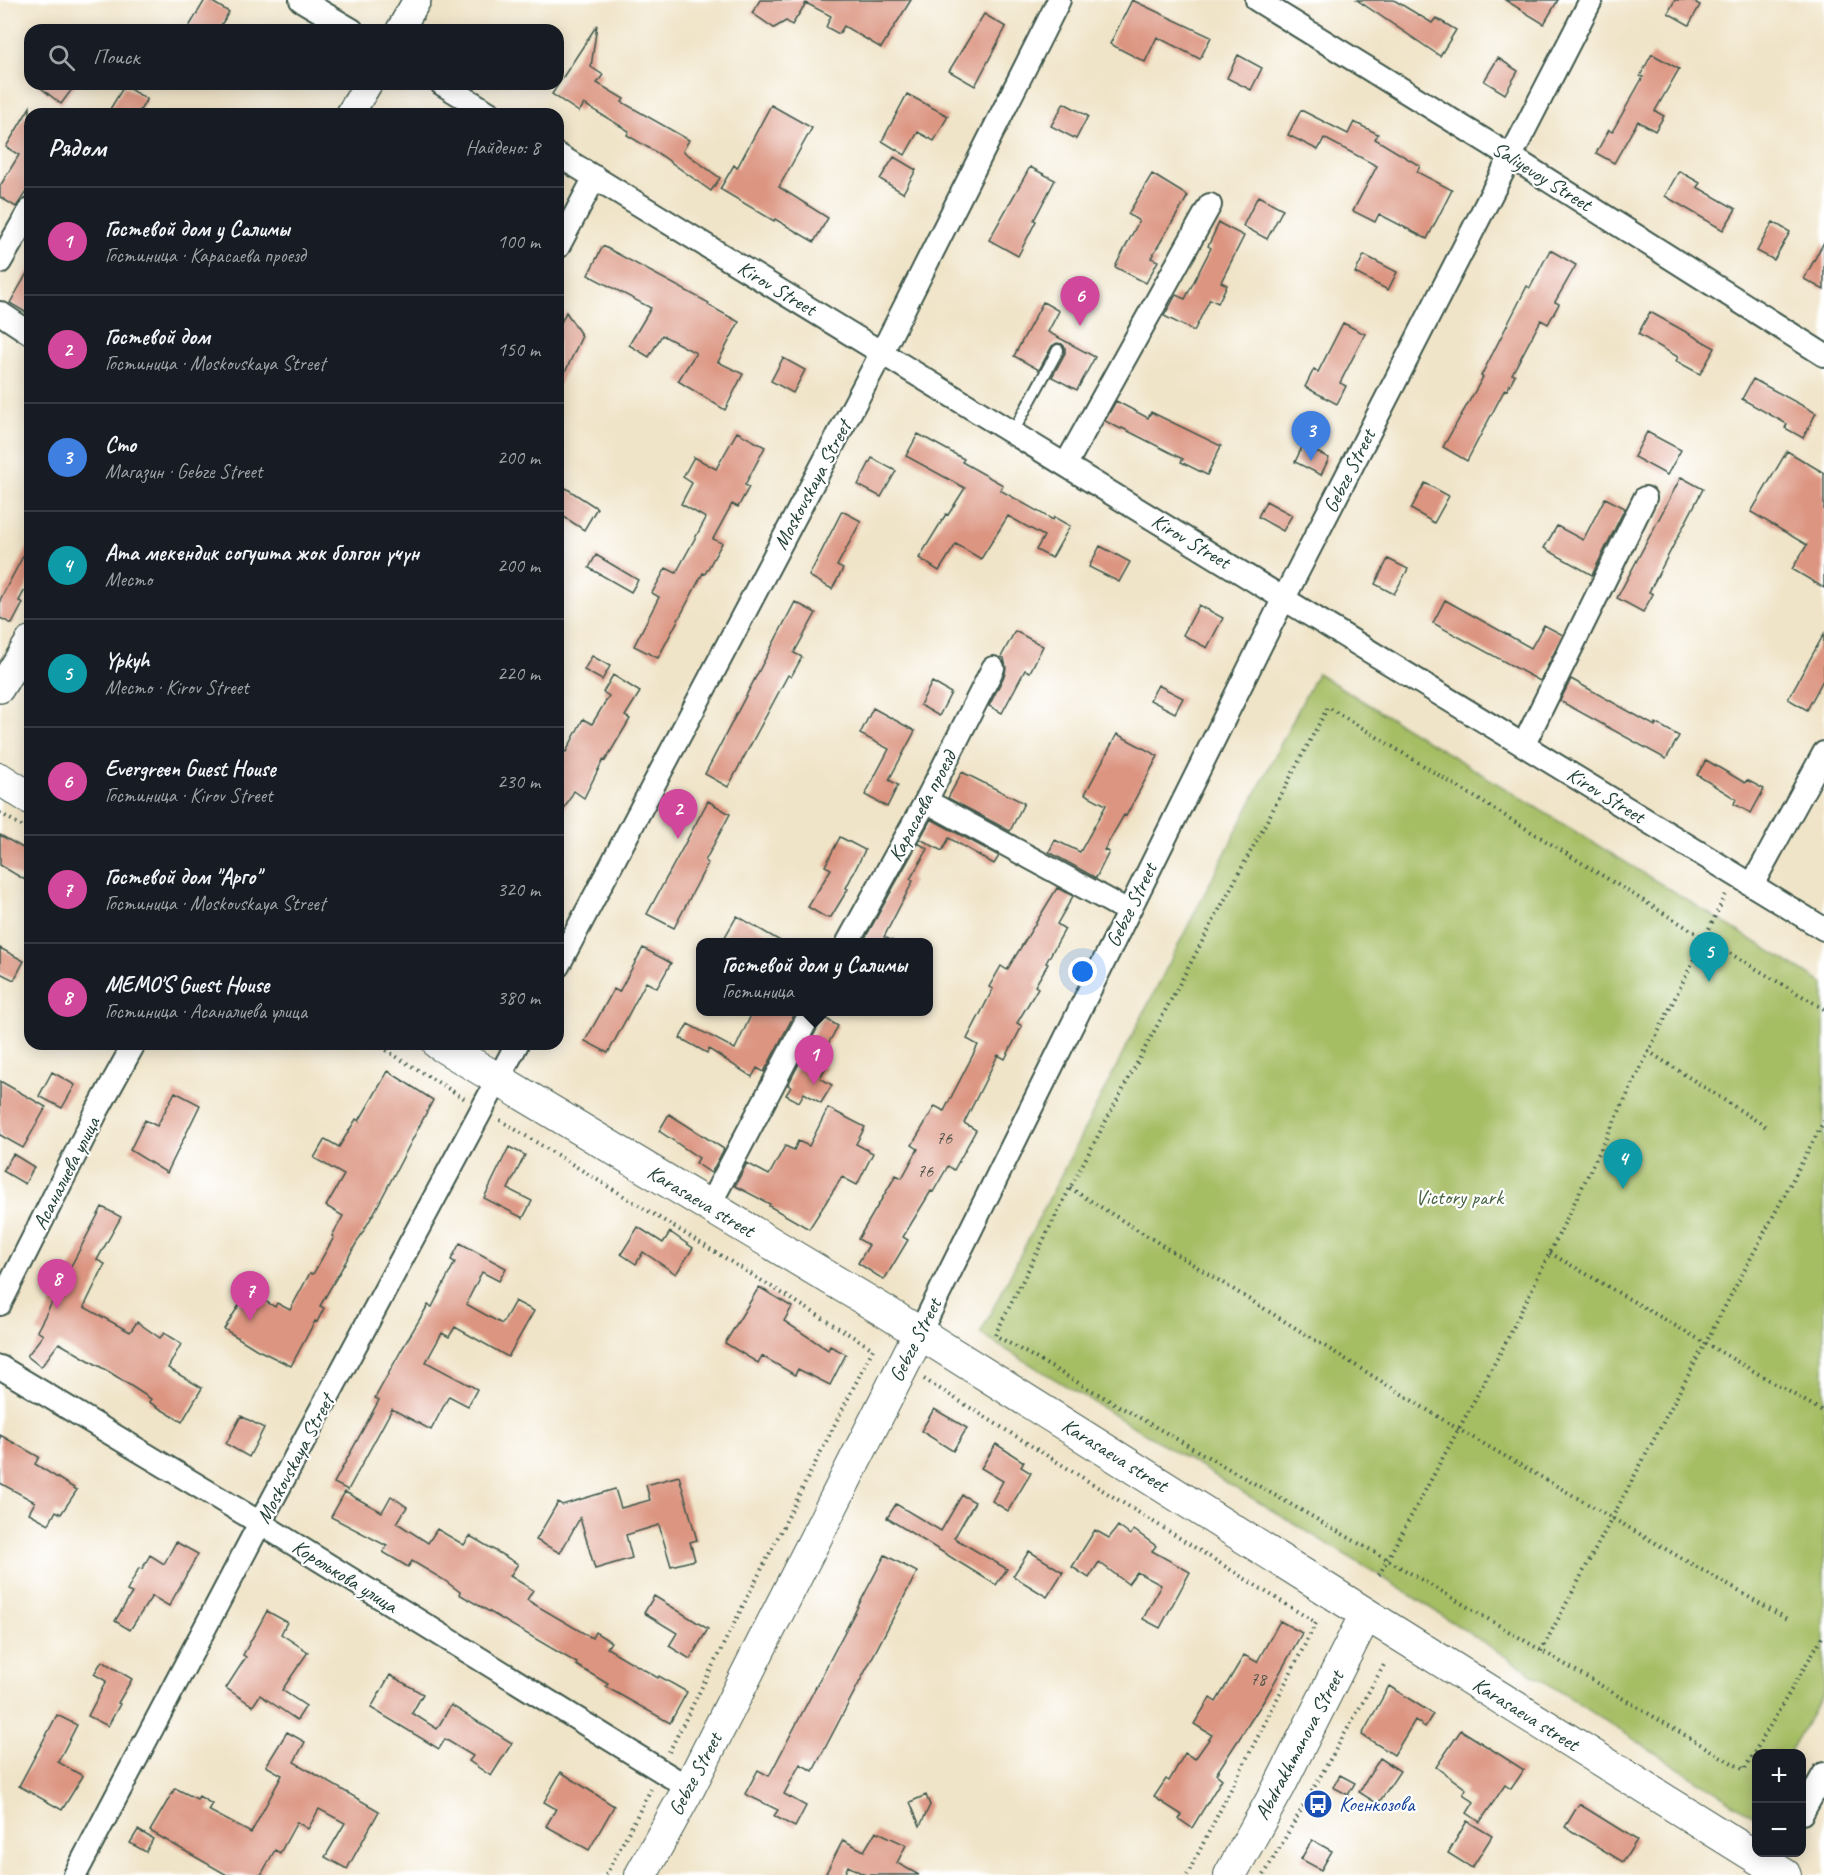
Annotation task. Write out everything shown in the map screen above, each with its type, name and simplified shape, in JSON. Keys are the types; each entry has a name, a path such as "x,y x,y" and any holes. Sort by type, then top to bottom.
{"main road":[{"path":"0,779 24,794"},
{"name":"Karasaeva street","path":"449,1050 920,1332 1366,1614 1776,1867"},
{"name":"Gebze Street","path":"641,1875 689,1788 920,1332"},
{"name":"Abdrakhmanova Street","path":"1230,1875 1279,1787 1366,1614"}],"street":[{"path":"301,0 342,24"},
{"path":"403,24 417,0"},
{"name":"Moskovskaya Street","path":"564,955 882,352 1059,0"},
{"name":"Saliyevoy Street","path":"1257,0 1292,9 1510,156 1824,355"},
{"name":"Gebze Street","path":"920,1332 1284,598 1591,0"},
{"path":"354,108 364,90"},
{"path":"452,90 481,108"},
{"name":"Kirov Street","path":"564,159 1824,929"},
{"path":"564,236 595,177"},
{"path":"1066,464 1210,205"},
{"path":"0,262 24,220"},
{"path":"0,314 24,329"},
{"path":"1524,744 1645,498"},
{"path":"0,689 24,650"},
{"name":"Карасаева проезд","path":"850,938 926,801 993,668"},
{"path":"1743,880 1824,753"},
{"path":"926,801 1128,911"},
{"path":"710,1206 808,1016"},
{"name":"Асаналиева улица","path":"0,1304 97,1111 131,1050"},
{"name":"Moskovskaya Street","path":"75,1875 260,1523 514,1050"},
{"name":"Королькова улица","path":"0,1367 260,1523 689,1788"},
{"path":"1806,1806 1824,1774"}],"lane":[{"path":"1013,432 1058,350"}],"path":[{"path":"1824,1009 1328,707 1070,1188 995,1335 1388,1560 1744,1770 1824,1634"},
{"path":"0,813 24,827"},
{"path":"1379,1575 1505,1344 1704,938 1743,880"},
{"path":"386,1050 873,1349 606,1875"},
{"path":"1648,1051 1766,1127"},
{"path":"1541,1651 1824,1121"},
{"path":"1070,1188 1458,1430 1787,1619"},
{"path":"1550,1253 1824,1412"},
{"path":"924,1379 1316,1623 1187,1875"},
{"path":"1264,1875 1384,1665"}],"green space":[{"name":"Victory park","path":"1317,673 1824,984 1824,1693 1791,1749 1752,1749 1752,1815 1379,1575 980,1334"}],"building":[{"path":"205,0 229,12 222,24 191,24"},
{"path":"760,0 911,0 881,48 844,26 839,34 826,27 831,16 806,3 792,25 786,21 774,28 752,13"},
{"path":"1132,0 1211,37 1200,59 1157,37 1145,62 1110,44"},
{"path":"1357,0 1394,0 1432,23 1436,18 1456,30 1440,56"},
{"path":"1505,0 1558,0 1544,24"},
{"path":"1675,0 1691,0 1700,5 1689,25 1668,13"},
{"path":"984,14 1006,27 975,86 949,71"},
{"path":"597,25 591,67 603,75 597,83 624,99 622,102 689,140 683,151 720,178 711,191 662,156 627,135 629,131 584,104 579,112 552,94 555,90 564,90 564,76"},
{"path":"1652,54 1679,69 1655,111 1664,116 1655,131 1638,121 1614,163 1596,153 1609,130 1612,132 1643,77 1640,76"},
{"path":"1238,55 1262,68 1251,90 1227,78"},
{"path":"1498,58 1518,71 1505,94 1484,81"},
{"path":"44,90 72,90 61,104"},
{"path":"122,90 131,90 147,99 142,108 111,108"},
{"path":"907,94 948,116 934,141 918,132 905,155 882,141"},
{"path":"1064,103 1088,116 1076,139 1051,126"},
{"path":"771,105 812,128 779,187 828,218 814,242 720,189 734,165 737,168"},
{"path":"1301,110 1348,134 1354,122 1378,134 1375,139 1420,166 1417,172 1452,190 1427,239 1379,214 1375,222 1353,211 1377,166 1324,138 1318,150 1288,135"},
{"path":"24,117 24,195 16,207 0,197 0,186 19,155 6,147"},
{"path":"894,157 916,170 903,193 880,179"},
{"path":"1030,167 1055,180 1018,256 989,240"},
{"path":"1679,171 1700,183 1697,187 1736,209 1723,230 1665,196"},
{"path":"1152,174 1188,196 1151,258 1158,261 1146,283 1115,267 1139,221 1128,214"},
{"path":"1258,196 1283,209 1267,239 1243,226"},
{"path":"1773,222 1790,232 1774,260 1757,251"},
{"path":"1219,223 1244,236 1221,282 1227,285 1218,303 1210,299 1194,331 1164,316 1176,295 1185,299 1211,248 1208,246"},
{"path":"1824,242 1824,290 1804,279"},
{"path":"603,246 709,303 708,305 739,322 718,362 743,374 725,410 678,381 696,353 662,335 649,357 629,345 651,308 588,275"},
{"path":"1550,250 1576,265 1555,302 1559,304 1548,324 1541,320 1512,374 1515,375 1507,390 1505,389 1467,461 1443,447 1483,377 1481,376 1527,286 1530,288"},
{"path":"1364,255 1397,272 1388,290 1355,273"},
{"path":"24,278 24,311 10,303"},
{"path":"1043,302 1059,311 1048,332 1095,357 1077,390 1052,377 1065,353 1065,347 1062,344 1057,343 1052,346 1039,370 1014,356"},
{"path":"566,312 582,336 564,374 564,316"},
{"path":"1650,312 1715,348 1700,374 1676,361 1678,357 1638,334"},
{"path":"1343,323 1365,334 1340,383 1346,386 1337,404 1305,387 1314,369 1318,372"},
{"path":"783,358 805,370 793,393 771,381"},
{"path":"1753,379 1816,413 1803,438 1785,428 1787,424 1742,399"},
{"path":"1116,401 1148,418 1151,412 1221,446 1207,475 1181,462 1183,459 1105,421"},
{"path":"737,432 765,447 745,485 749,487 738,507 732,504 713,539 722,543 705,574 703,573 658,658 634,646 659,597 652,593 666,568 676,573 706,518 681,504 692,483 683,477 694,457 716,469"},
{"path":"1647,432 1681,450 1667,475 1634,457"},
{"path":"918,434 964,459 962,462 1003,485 1000,490 1053,520 1054,517 1070,526 1052,558 1036,550 1044,536 1008,516 981,559 956,544 939,571 919,558 965,488 906,456"},
{"path":"1303,445 1329,458 1321,475 1295,462"},
{"path":"1787,451 1824,473 1824,588 1792,569 1807,545 1751,512"},
{"path":"872,458 896,471 881,497 858,485"},
{"path":"1681,477 1703,489 1649,592 1653,594 1643,612 1617,598"},
{"path":"1425,483 1449,496 1434,523 1411,509"},
{"path":"564,487 597,508 584,530 564,517"},
{"path":"1605,498 1625,508 1592,575 1544,548 1557,526 1583,540"},
{"path":"1266,501 1292,515 1283,531 1258,517"},
{"path":"842,511 861,521 837,566 843,569 832,589 809,576"},
{"path":"1100,546 1130,562 1119,582 1089,567"},
{"path":"24,554 24,591 19,601 23,603 12,624 0,618 0,600"},
{"path":"596,555 638,580 631,592 589,568"},
{"path":"1388,559 1408,569 1394,594 1375,584"},
{"path":"1445,600 1531,648 1544,625 1563,635 1540,681 1433,623"},
{"path":"795,602 816,613 794,653 802,657 791,677 788,675 728,787 705,774"},
{"path":"1199,605 1223,618 1207,648 1183,635"},
{"path":"1015,631 1043,646 1030,672 1025,670 1002,713 989,706 1005,674 1004,658 1001,657"},
{"path":"1824,634 1824,678 1807,710 1788,699"},
{"path":"592,656 610,666 602,680 584,670"},
{"path":"613,675 640,692 625,716 630,719 605,761 603,760 584,798 574,791 564,809 564,751 566,752 583,719 592,724 609,696 603,692"},
{"path":"1571,679 1655,726 1656,723 1679,736 1666,759 1560,701"},
{"path":"932,682 951,693 939,716 920,705"},
{"path":"1158,685 1183,698 1175,713 1150,700"},
{"path":"873,708 915,731 889,780 898,785 887,807 865,795 889,749 860,734"},
{"path":"1117,734 1158,756 1126,816 1124,815 1104,850 1109,852 1096,878 1049,852 1055,840 1080,852 1106,805 1085,794"},
{"path":"1706,760 1745,783 1747,780 1764,789 1751,813 1734,804 1736,799 1697,775"},
{"path":"962,772 1024,803 1010,831 948,798"},
{"path":"708,801 730,814 705,861 708,863 674,928 647,914"},
{"path":"931,819 999,856 994,864 949,838 942,851 920,839"},
{"path":"0,835 24,849 24,879 0,865"},
{"path":"840,837 865,850 846,888 848,889 831,917 825,917 808,907 831,869 825,866"},
{"path":"918,843 928,849 910,879 913,881 884,937 886,938 865,938"},
{"path":"1057,888 1073,896 1057,924 1065,929 1035,986 1038,988 1017,1023 1022,1026 1005,1059 998,1055 964,1123 976,1130 954,1170 948,1166 933,1192 931,1191 903,1237 908,1240 884,1280 858,1263 869,1245 858,1239 896,1175 902,1178 918,1149 912,1145 935,1106 944,1111 978,1045 967,1039 993,989 989,987 1001,966 1007,970"},
{"path":"737,916 775,938 724,938"},
{"path":"0,948 24,961 14,980 0,973"},
{"path":"643,948 671,963 657,988 646,982 608,1053 585,1041 614,989 619,992"},
{"path":"751,1016 793,1016 764,1072 757,1068 752,1077 709,1049 707,1053 680,1038 688,1024 735,1049"},
{"path":"823,1017 838,1026 818,1062 826,1067 820,1078 832,1085 821,1103 804,1093 799,1102 786,1095 791,1087 788,1085"},
{"path":"388,1071 433,1100 374,1213 320,1306 324,1308 291,1366 256,1349 224,1329 248,1291 275,1307 277,1303 290,1310 310,1273 313,1274 343,1216 326,1206 344,1175 314,1158 325,1139 339,1147 356,1119 359,1121"},
{"path":"52,1072 75,1085 62,1108 39,1096"},
{"path":"0,1081 46,1107 23,1148 0,1135"},
{"path":"175,1092 200,1105 167,1173 130,1150 145,1120 157,1126"},
{"path":"828,1108 865,1127 856,1144 873,1153 857,1185 842,1177 809,1229 769,1206 770,1204 735,1186 747,1163 769,1175 785,1146 794,1150 798,1141 809,1146"},
{"path":"669,1114 724,1149 711,1173 696,1163 699,1158 659,1131"},
{"path":"509,1147 525,1155 508,1189 532,1201 523,1218 484,1198"},
{"path":"13,1154 34,1167 25,1184 3,1171"},
{"path":"102,1207 121,1217 97,1260 105,1264 84,1307 130,1332 137,1322 160,1338 164,1333 181,1344 168,1368 202,1388 182,1422 149,1402 151,1399 111,1373 59,1343 41,1367 27,1356 43,1335 37,1331"},
{"path":"638,1227 663,1243 670,1232 693,1248 676,1274 643,1252 636,1264 621,1254"},
{"path":"460,1243 506,1268 499,1281 482,1272 466,1304 502,1324 515,1301 534,1311 508,1357 455,1327 449,1337 442,1333 426,1362 477,1389 468,1406 449,1396 431,1430 392,1409 348,1490 334,1483 379,1400 375,1398 402,1349 428,1305 432,1307 455,1262 451,1260"},
{"path":"759,1287 792,1307 784,1321 828,1350 830,1346 846,1354 830,1385 798,1369 795,1375 762,1356 758,1363 725,1343"},
{"path":"934,1409 967,1428 953,1451 921,1431"},
{"path":"241,1416 264,1428 249,1457 226,1444"},
{"path":"0,1435 39,1457 35,1464 77,1490 61,1514 56,1511 49,1524 29,1513 35,1502 0,1483"},
{"path":"996,1444 1024,1462 1021,1467 1031,1473 1008,1511 992,1501 1003,1481 981,1468"},
{"path":"679,1476 697,1540 690,1542 695,1560 671,1566 659,1525 626,1535 632,1558 595,1569 580,1518 560,1553 536,1540 558,1502 562,1505 615,1489 621,1508 650,1500 646,1485"},
{"path":"345,1492 382,1512 391,1496 407,1507 397,1523 428,1543 437,1529 464,1545 470,1536 518,1564 510,1576 533,1590 527,1600 592,1638 595,1632 611,1642 607,1648 687,1692 670,1723 606,1687 608,1684 576,1665 577,1663 459,1594 460,1592 444,1580 412,1561 408,1567 383,1552 387,1546 331,1517"},
{"path":"962,1495 975,1502 954,1538 1007,1569 996,1585 887,1518 896,1504 941,1531"},
{"path":"1118,1526 1130,1535 1134,1530 1156,1546 1152,1551 1190,1572 1160,1628 1143,1619 1161,1585 1137,1572 1128,1584 1099,1562 1089,1578 1072,1567 1095,1530 1109,1538"},
{"path":"176,1542 198,1554 169,1606 152,1596 130,1630 115,1621 132,1593 127,1591 139,1568 142,1569 150,1555 164,1564"},
{"path":"1029,1551 1063,1572 1047,1597 1013,1576"},
{"path":"885,1555 917,1572 813,1771 800,1764 784,1794 806,1806 795,1827 774,1816 778,1810 745,1794 758,1770 769,1776"},
{"path":"654,1596 708,1629 690,1659 669,1646 677,1633 644,1613"},
{"path":"267,1611 287,1622 281,1634 308,1652 282,1690 306,1706 297,1720 260,1695 253,1706 226,1688 246,1657 243,1655"},
{"path":"1280,1621 1302,1633 1265,1699 1216,1774 1222,1779 1192,1828 1179,1819 1182,1815 1154,1797 1166,1779 1169,1781 1185,1753 1195,1759 1212,1735 1194,1724 1210,1698 1216,1702 1244,1655 1257,1662"},
{"path":"102,1661 132,1679 108,1726 88,1716 106,1681 94,1674"},
{"path":"390,1675 423,1694 412,1713 437,1729 451,1705 512,1743 491,1776 469,1761 473,1756 445,1739 439,1749 371,1708"},
{"path":"1389,1686 1433,1714 1425,1727 1415,1720 1394,1755 1362,1735"},
{"path":"57,1715 77,1725 58,1762 83,1776 62,1810 19,1786"},
{"path":"1461,1730 1524,1770 1511,1789 1505,1785 1480,1822 1467,1813 1474,1802 1463,1794 1466,1789 1436,1767"},
{"path":"287,1732 305,1742 294,1762 379,1811 347,1869 325,1857 345,1823 319,1809 308,1829 297,1822 280,1853 275,1850 261,1875 227,1875 150,1831 175,1788 197,1799 199,1796 212,1804 208,1810 251,1833 282,1775 266,1766"},
{"path":"1380,1758 1400,1771 1378,1804 1359,1792"},
{"path":"561,1772 614,1806 589,1850 546,1826 556,1809 544,1802"},
{"path":"1340,1775 1355,1783 1348,1795 1333,1787"},
{"path":"926,1795 930,1805 920,1826 910,1802"},
{"path":"1579,1804 1637,1840 1623,1862 1565,1827"},
{"path":"1467,1821 1492,1836 1472,1868 1448,1853"},
{"path":"138,1830 153,1839 146,1852 130,1843"},
{"path":"876,1831 906,1845 897,1863 919,1875 865,1875 848,1866 844,1875 825,1875 843,1840 864,1851"},
{"path":"1312,1840 1332,1851 1321,1870 1301,1859"}],"place":[{"name":"Evergreen Guest House","path":"1080,326"},
{"name":"Сто","path":"1311,461"},
{"name":"Гостевой дом","path":"678,839"},
{"name":"Ypkyh","path":"1709,982"},
{"name":"Гостевой дом у Салимы","path":"814,1085"},
{"name":"Ата мекендик согушта жок болгон үчүн","path":"1623,1189"},
{"name":"MEMO'S Guest House","path":"57,1309"},
{"name":"Гостевой дом \"Арго\"","path":"250,1321"},
{"name":"Коенкозова","path":"1318,1804"}]}
